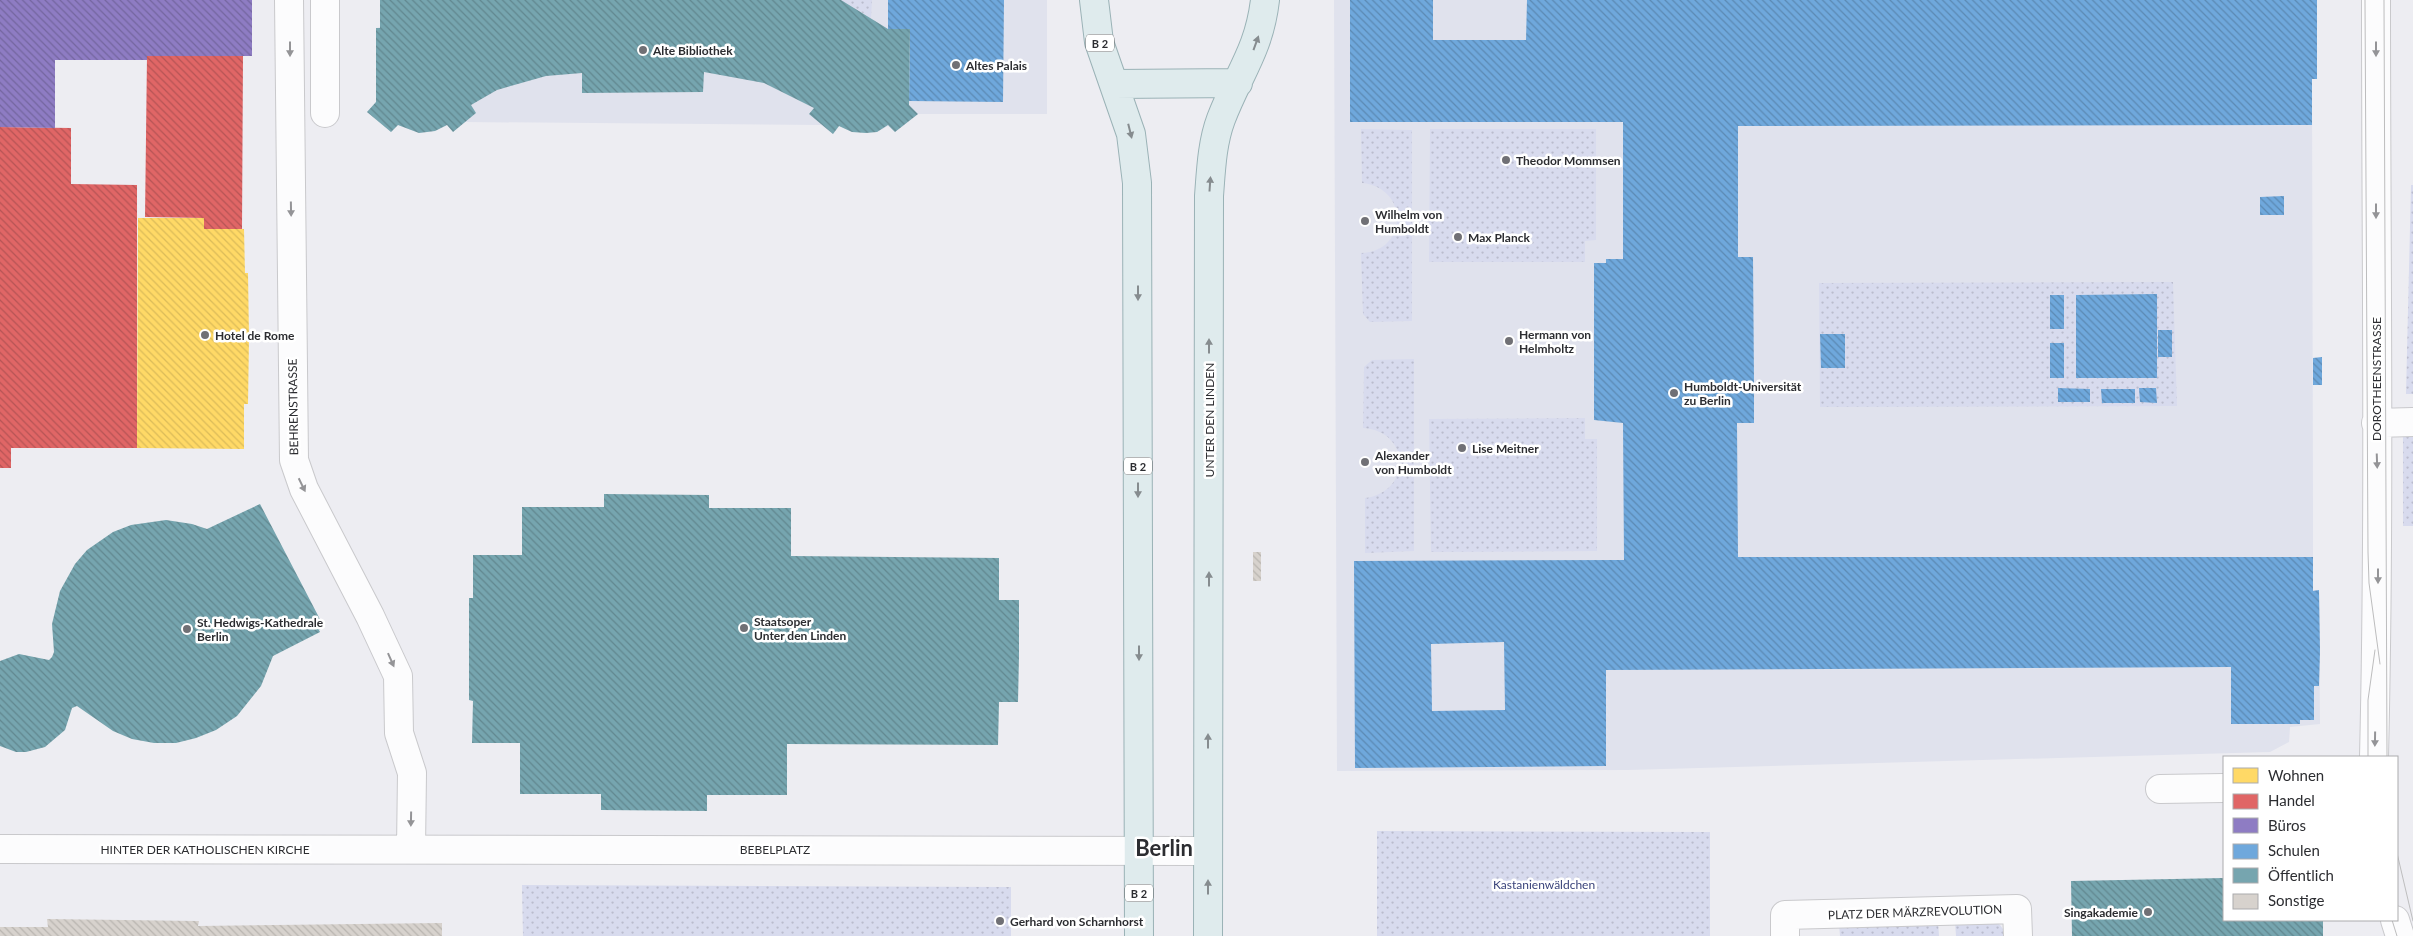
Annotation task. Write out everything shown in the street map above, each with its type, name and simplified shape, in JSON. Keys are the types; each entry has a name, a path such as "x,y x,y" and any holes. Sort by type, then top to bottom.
{"main road":[{"name":"B 2","path":"1094,0 1099,42 1131,134 1137,183 1138,936"},
{"name":"UNTER DEN LINDEN","path":"1208,936 1209,196 1217,132 1257,41 1265,0"},
{"path":"1115,84 1238,82"}],"street":[{"name":"BEHRENSTRASSE","path":"289,0 294,460 304,489 370,616 398,676 399,733 412,773 411,848"},
{"path":"325,0 325,113"},
{"name":"DOROTHEENSTRASSE","path":"2374,756 2378,504 2376,423 2376,0"},
{"path":"2376,423 2413,422"},
{"path":"2160,789 2223,788"},
{"name":"HINTER DER KATHOLISCHEN KIRCHE","path":"0,849 411,848"},
{"name":"BEBELPLATZ","path":"411,848 1139,850"},
{"path":"1139,850 1208,851"},
{"name":"PLATZ DER MÄRZREVOLUTION","path":"1785,926 2017,909 2018,936"},
{"path":"2395,921 2400,936"}],"shaded area":[{"name":"Alte Bibliothek","path":"380,0 1047,0 1047,114 918,114 895,132 888,126 877,132 852,132 839,126 833,134 821,125 465,122 453,132 447,125 435,131 419,133 398,125 391,132 367,112 376,102 376,28 380,27"},
{"path":"1334,0 2317,0 2317,79 2312,79 2313,590 2319,590 2320,724 2290,727 2289,742 2270,752 1628,770 1337,771"}],"green space":[{"path":"841,0 872,0 871,18"},
{"path":"1361,129 1412,130 1412,321 1370,322 1363,314 1361,253 1377,250 1388,242 1395,232 1397,220 1395,207 1389,196 1378,187 1362,183"},
{"path":"1430,129 1596,129 1596,240 1585,241 1585,262 1429,262"},
{"path":"2411,185 2413,185 2413,394 2406,394"},
{"path":"2173,282 2177,406 1820,407 1819,283"},
{"path":"1414,359 1414,551 1365,553 1365,498 1380,493 1391,485 1398,474 1400,462 1397,450 1390,439 1379,432 1363,428 1364,367 1372,360"},
{"path":"1585,418 1585,439 1597,439 1597,551 1431,552 1429,419"},
{"path":"2403,432 2413,432 2413,526 2403,526"},
{"name":"Kastanienwäldchen","path":"1377,831 1710,832 1710,936 1377,936"},
{"path":"522,885 1011,887 1011,936 523,936"},
{"path":"1992,920 2000,925 2008,936 1956,936 1955,921"},
{"path":"1938,921 1939,936 1840,936 1839,924"}],"building: Wohnen":[{"path":"138,218 204,218 204,229 244,229 245,273 248,273 249,338 248,404 244,404 244,449 137,448"}],"building: Handel":[{"path":"147,56 243,56 242,229 204,229 204,218 145,217"},
{"path":"0,127 71,128 71,184 137,185 137,448 11,448 11,468 0,468"}],"building: Büros":[{"path":"0,0 252,0 252,56 147,56 147,60 55,60 55,128 0,127"}],"building: Schulen":[{"name":"Altes Palais","path":"888,0 1004,0 1003,102 909,101 910,29 888,29"},
{"name":"Humboldt-Universität zu Berlin","path":"1350,0 1433,0 1433,40 1526,40 1527,0 2317,0 2317,79 2312,79 2312,125 1738,126 1738,257 1753,257 1754,423 1737,423 1738,557 2313,557 2313,591 2319,590 2320,651 2319,686 2314,686 2314,720 2300,720 2300,724 2231,724 2231,667 1606,670 1606,766 1355,768 1354,561 1624,560 1623,423 1594,420 1594,263 1606,263 1606,259 1623,259 1623,122 1350,122","holes":["1504,642 1505,710 1432,711 1431,644"]},
{"path":"2284,196 2284,215 2260,215 2260,197"},
{"path":"2157,294 2157,378 2076,378 2076,295"},
{"path":"2050,295 2064,295 2064,329 2050,329"},
{"path":"2158,330 2172,330 2172,357 2158,357"},
{"path":"1820,334 1845,334 1845,368 1821,368"},
{"path":"2050,343 2064,343 2064,378 2050,378"},
{"path":"2322,357 2322,385 2313,385 2313,358"},
{"path":"2058,388 2090,389 2090,402 2058,402"},
{"path":"2139,388 2156,388 2157,403 2140,402"},
{"path":"2101,389 2135,389 2135,403 2102,403"}],"building: Öffentlich":[{"name":"Alte Bibliothek","path":"380,0 841,0 888,29 910,29 909,105 918,114 895,132 888,125 877,132 866,133 852,132 839,126 833,134 809,114 814,108 764,83 704,72 703,92 582,93 582,73 546,76 497,90 471,105 476,113 453,132 447,125 435,131 419,133 398,125 391,132 367,112 376,102 376,28 380,28"},
{"name":"Staatsoper Unter den Linden","path":"604,494 709,495 709,508 791,508 791,556 999,558 999,600 1019,600 1019,656 1018,702 999,702 998,745 787,744 787,795 707,795 707,811 601,810 601,794 520,794 520,743 472,743 473,701 469,700 469,598 473,598 473,555 522,555 522,507 604,507"},
{"name":"St. Hedwigs-Kathedrale Berlin","path":"260,504 324,627 319,630 320,632 273,656 261,686 237,716 216,730 196,738 176,743 154,743 132,739 113,731 77,706 72,708 65,730 45,747 26,752 16,752 0,746 0,661 19,654 49,660 52,657 54,652 52,624 60,591 75,564 87,550 113,532 131,525 166,520 192,524 207,529"},
{"name":"Singakademie","path":"2223,878 2223,921 2323,921 2323,936 2072,936 2071,881"}],"building: Sonstige":[{"path":"1253,552 1261,552 1261,581 1253,581"},
{"path":"47,919 199,921 198,926 442,923 442,936 0,936 0,927 48,927"}],"tram line":[{"path":"2365,0 2368,552 2369,583 2380,664"},
{"path":"2384,0 2387,756"},
{"path":"2368,756 2368,700 2375,650"},
{"path":"2398,857 2413,921"},
{"path":"2392,921 2397,936"}],"place":[{"name":"Alte Bibliothek","path":"643,50"},
{"name":"Altes Palais","path":"956,65"},
{"name":"Theodor Mommsen","path":"1506,160"},
{"name":"Wilhelm von Humboldt","path":"1365,221"},
{"name":"Max Planck","path":"1458,237"},
{"name":"Hotel de Rome","path":"205,335"},
{"name":"Hermann von Helmholtz","path":"1509,341"},
{"name":"Humboldt-Universität zu Berlin","path":"1674,393"},
{"name":"Lise Meitner","path":"1462,448"},
{"name":"Alexander von Humboldt","path":"1365,462"},
{"name":"Staatsoper Unter den Linden","path":"744,628"},
{"name":"St. Hedwigs-Kathedrale Berlin","path":"187,629"},
{"name":"Singakademie","path":"2148,912"},
{"name":"Gerhard von Scharnhorst","path":"1000,921"}],"district":[{"name":"Berlin","path":"1164,847"}]}
